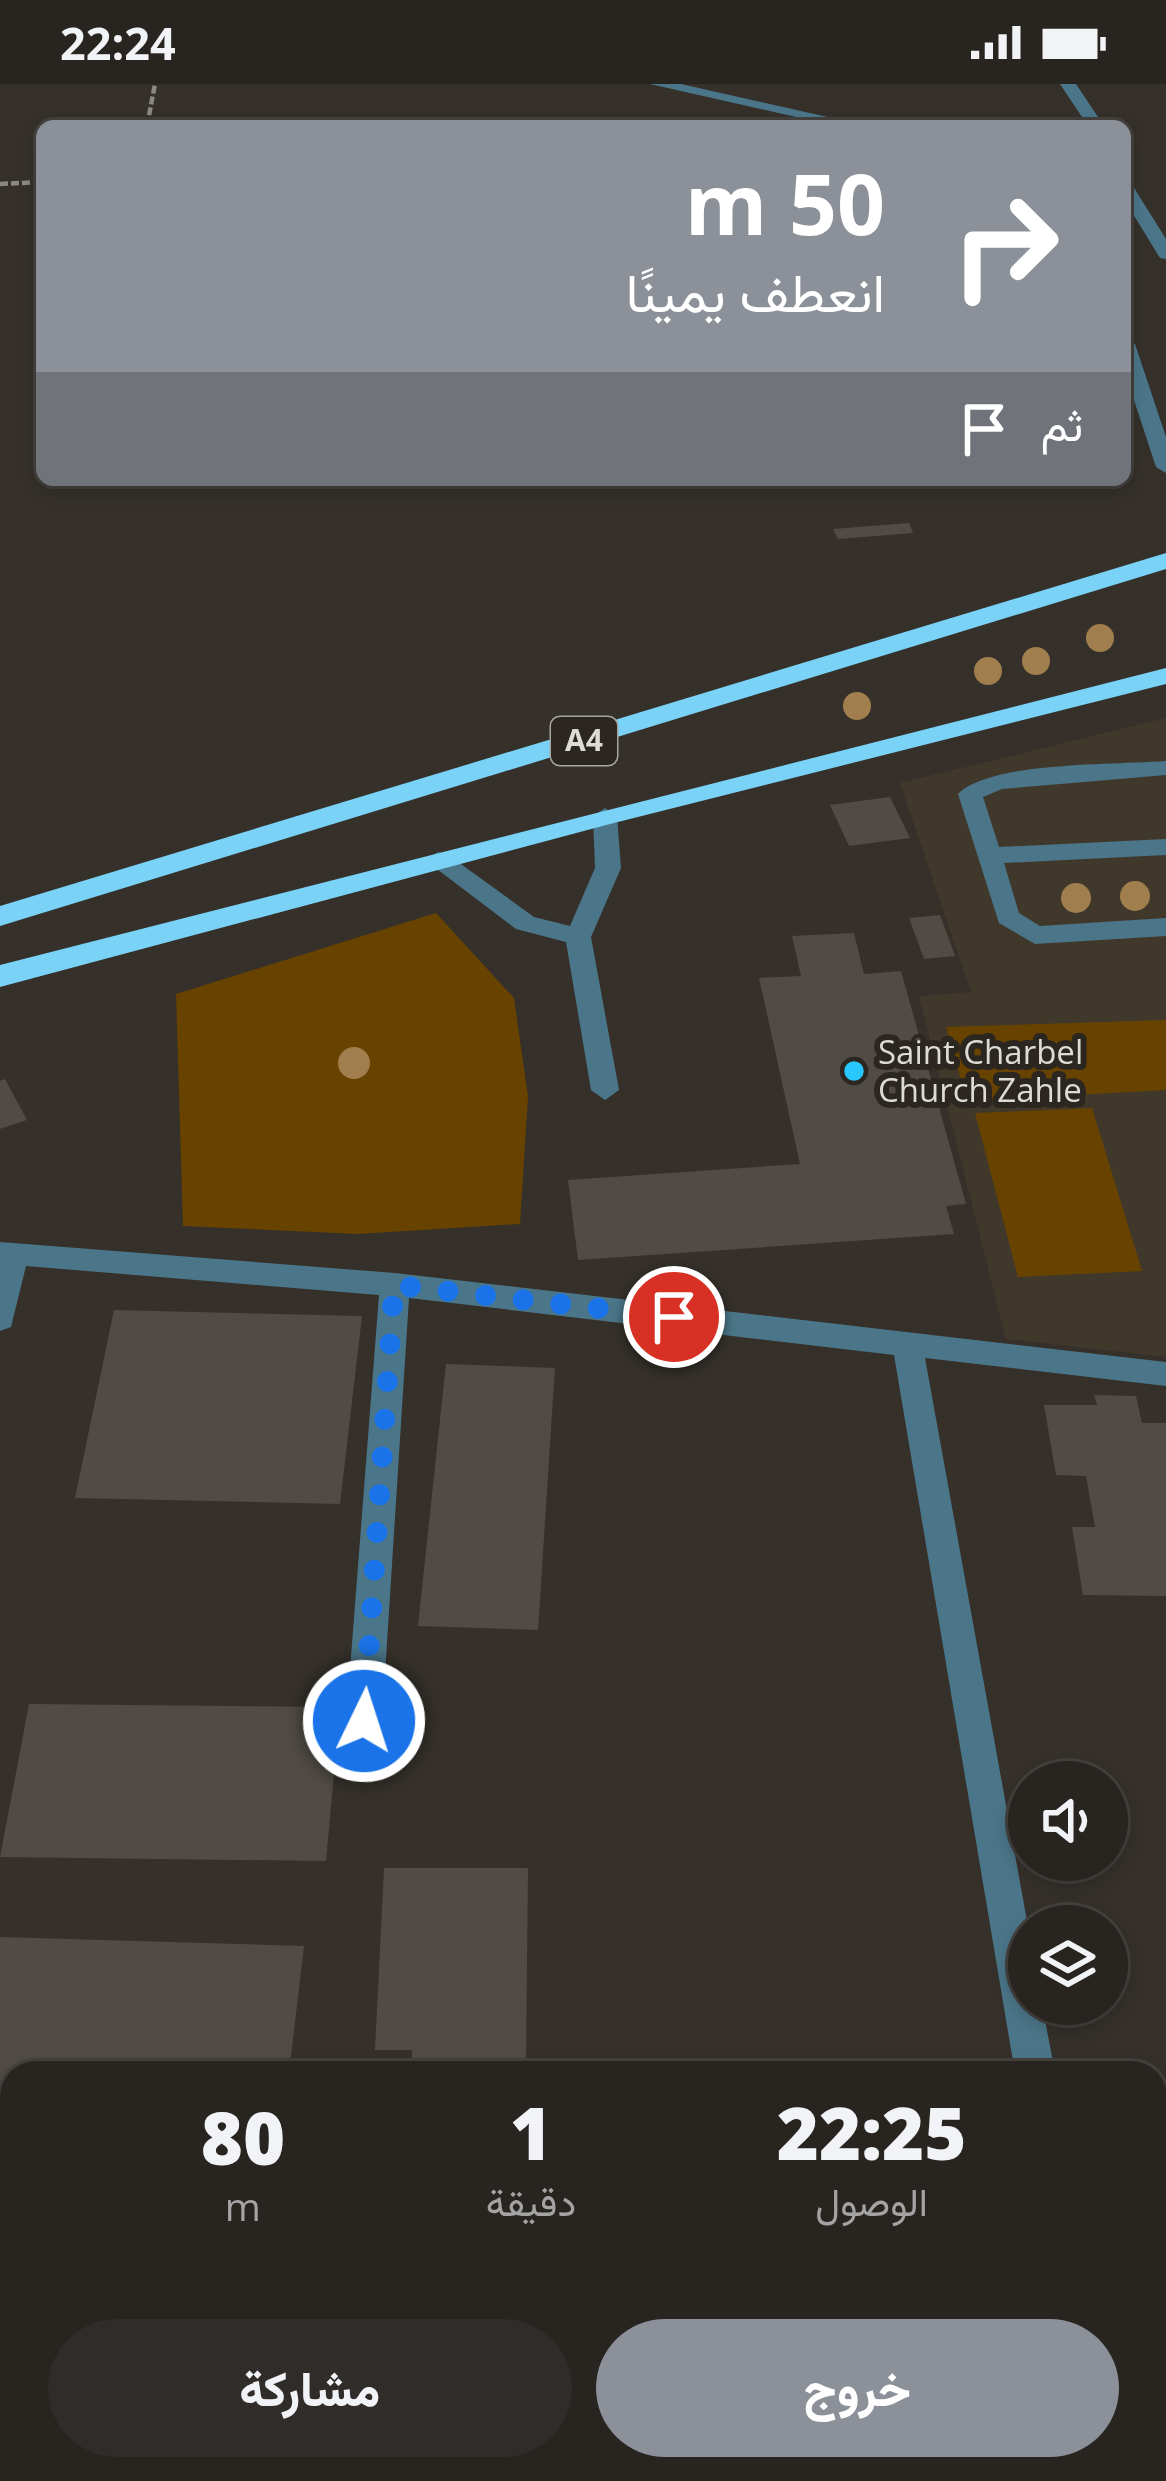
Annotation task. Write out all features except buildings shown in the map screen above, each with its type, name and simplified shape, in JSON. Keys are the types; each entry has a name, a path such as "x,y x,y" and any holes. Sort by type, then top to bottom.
{"highway":[{"name":"A4","path":"0,916 1166,561"},
{"name":"A4","path":"0,976 605,816 1166,676"}],"street":[{"path":"658,84 831,120"},
{"path":"1068,84 1092,120"},
{"path":"1131,196 1166,211"},
{"path":"1131,200 1166,254"},
{"path":"1131,362 1166,467"},
{"path":"1166,768 998,782 970,794 1008,916 1035,935 1166,927"},
{"path":"605,816 608,868 578,937 605,1090"},
{"path":"988,856 1166,847"},
{"path":"438,860 525,923 578,937"},
{"path":"0,1318 7,1254 394,1285 1166,1374"},
{"path":"364,1721 394,1285"},
{"path":"907,1343 1033,2061"}],"path":[{"path":"148,120 155,84"},
{"path":"0,184 36,182"}],"shaded area":[{"path":"1166,718 1166,1357 1006,1339 919,996 971,992 900,783"},
{"path":"436,913 514,998 528,1097 520,1224 358,1234 183,1226 176,994"},
{"path":"1166,1020 1166,1090 967,1101 946,1027"},
{"path":"1092,1108 1142,1271 1018,1277 975,1113"}],"place":[{"name":"Saint Charbel Church Zahle","path":"854,1071"}],"route":[{"path":"364,1721 394,1285 674,1317"}]}
